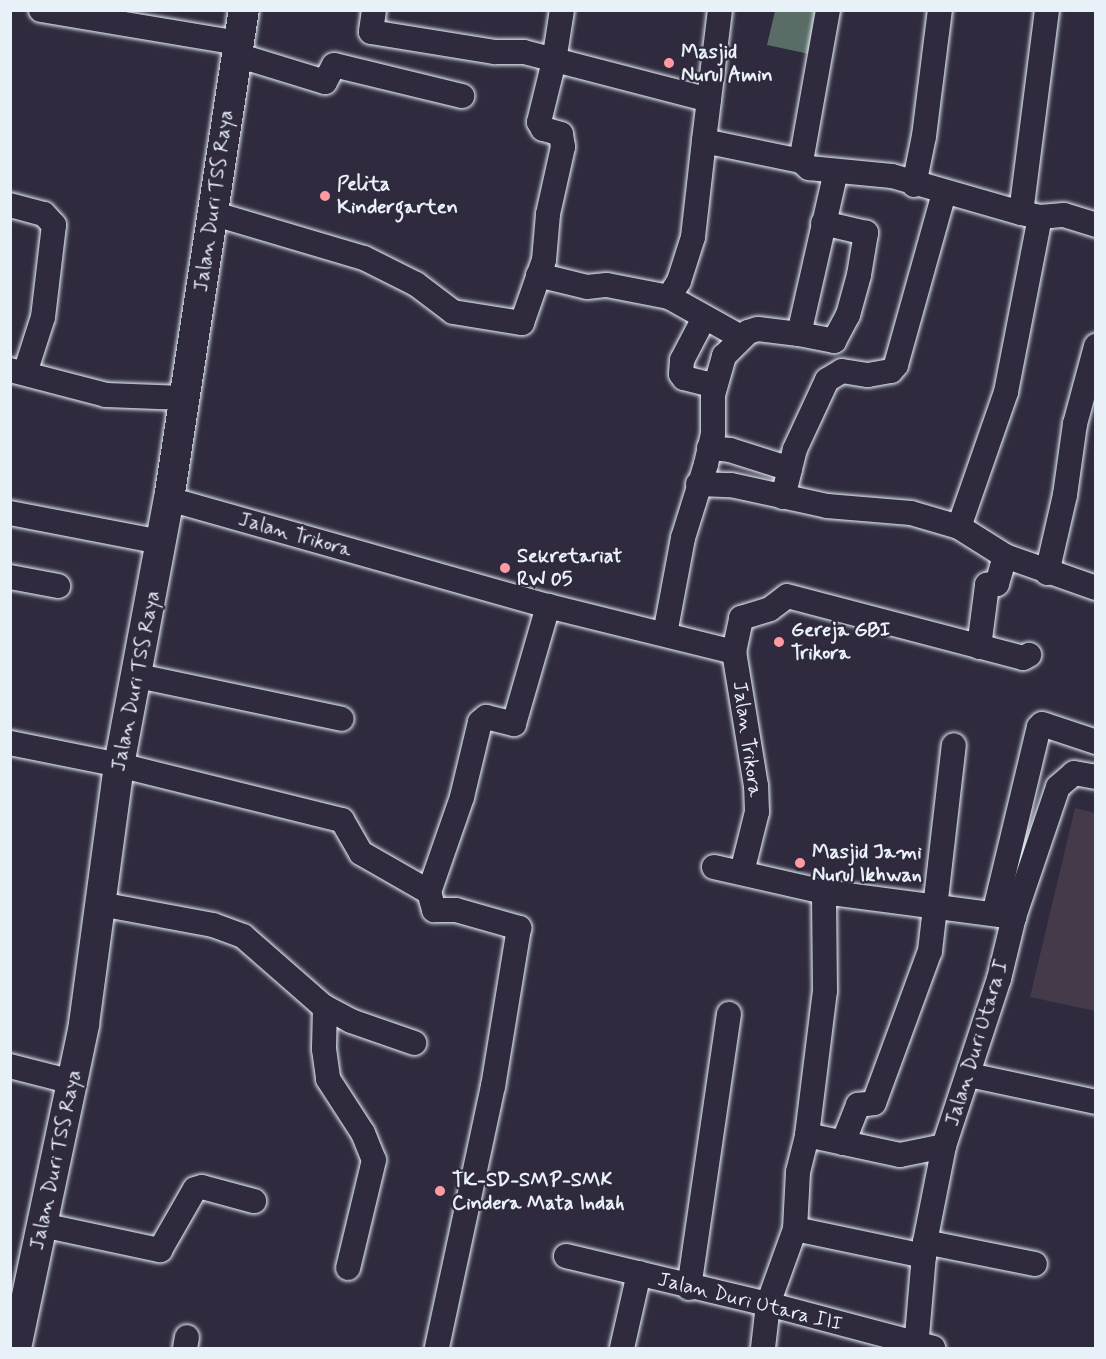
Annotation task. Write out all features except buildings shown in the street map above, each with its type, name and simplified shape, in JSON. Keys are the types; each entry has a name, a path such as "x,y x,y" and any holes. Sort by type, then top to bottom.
{"street":[{"path":"41,10 238,49 326,82 334,65 462,96"},
{"name":"Jalan Duri TSS Raya","path":"16,1348 73,1082 119,765 138,676 169,499 215,214 244,10"},
{"path":"374,10 370,32 495,52 519,51 554,62 709,99"},
{"path":"215,214 374,263 416,284 453,312 519,325 538,275 563,147 557,131 539,126 554,62 562,10"},
{"path":"669,297 679,281 693,237 720,10"},
{"path":"801,160 828,10"},
{"path":"914,185 924,136 940,10"},
{"path":"959,527 1006,392 1031,215 1047,10"},
{"path":"704,141 801,160 809,168 867,171 1031,215 1068,215 1095,225"},
{"path":"799,334 836,171"},
{"path":"783,497 795,449 827,380 842,371 868,375 891,371 896,365 944,193"},
{"path":"10,206 44,214 54,225 43,317 18,371 106,395 184,398"},
{"path":"665,634 682,538 709,448 715,386 724,356 739,336 758,329 834,341 848,315 859,275 866,233 823,223"},
{"path":"538,275 587,287 607,285 669,297 739,336"},
{"path":"704,318 682,360 681,374 715,386"},
{"path":"1047,573 1065,495 1075,424 1095,346"},
{"path":"709,448 730,450 790,469"},
{"path":"698,484 731,485 827,506 911,513 959,527 1005,556 1047,573 1095,588"},
{"name":"Jalan Trikora","path":"169,499 548,606 734,652 756,786 757,812 742,872"},
{"path":"10,513 161,542"},
{"path":"979,647 987,585 997,584 1005,556"},
{"path":"10,577 58,586"},
{"path":"734,652 741,618 770,609 787,596 1023,658 1029,655"},
{"path":"437,1348 493,1086 519,933 517,926 456,910 434,910 429,892 462,798 480,722 486,717 514,724 548,606"},
{"path":"138,676 342,719"},
{"path":"714,867 824,892 1004,916 1039,727 1042,724 1095,742"},
{"path":"10,743 119,765 342,820 361,852 429,892"},
{"path":"843,1143 858,1105 873,1104 896,1050 930,951 954,745"},
{"path":"1091,776 1095,748"},
{"name":"Jalan Duri Utara I","path":"922,1347 925,1249 944,1146 969,1075 1004,916 1059,787 1074,773 1091,776"},
{"path":"763,1348 768,1304 795,1228 798,1172 807,1134 827,968 824,892"},
{"path":"100,904 213,925 243,936 325,1007 351,1021 414,1043"},
{"path":"325,1007 324,1049 328,1079 363,1133 374,1160 348,1268"},
{"path":"689,1288 729,1014"},
{"path":"10,1066 73,1082"},
{"path":"969,1075 1095,1102"},
{"path":"807,1134 900,1155 944,1146"},
{"path":"42,1225 154,1251 165,1246 195,1189 201,1187 254,1202"},
{"path":"795,1228 1035,1264"},
{"name":"Jalan Duri Utara III","path":"566,1256 639,1273 689,1288 768,1304 922,1347"},
{"path":"622,1348 639,1273"}],"shaded area":[{"path":"1075,808 1095,813 1095,1011 1030,997"}],"green space":[{"path":"775,11 824,11 814,55 767,45"}],"place":[{"name":"Masjid Nurul Amin","path":"669,63"},
{"name":"Pelita Kindergarten","path":"325,196"},
{"name":"Sekretariat RW 05","path":"505,568"},
{"name":"Gereja GBI Trikora","path":"779,642"},
{"name":"Masjid Jami Nurul Ikhwan","path":"800,863"},
{"name":"TK-SD-SMP-SMK Cindera Mata Indah","path":"440,1191"}]}
